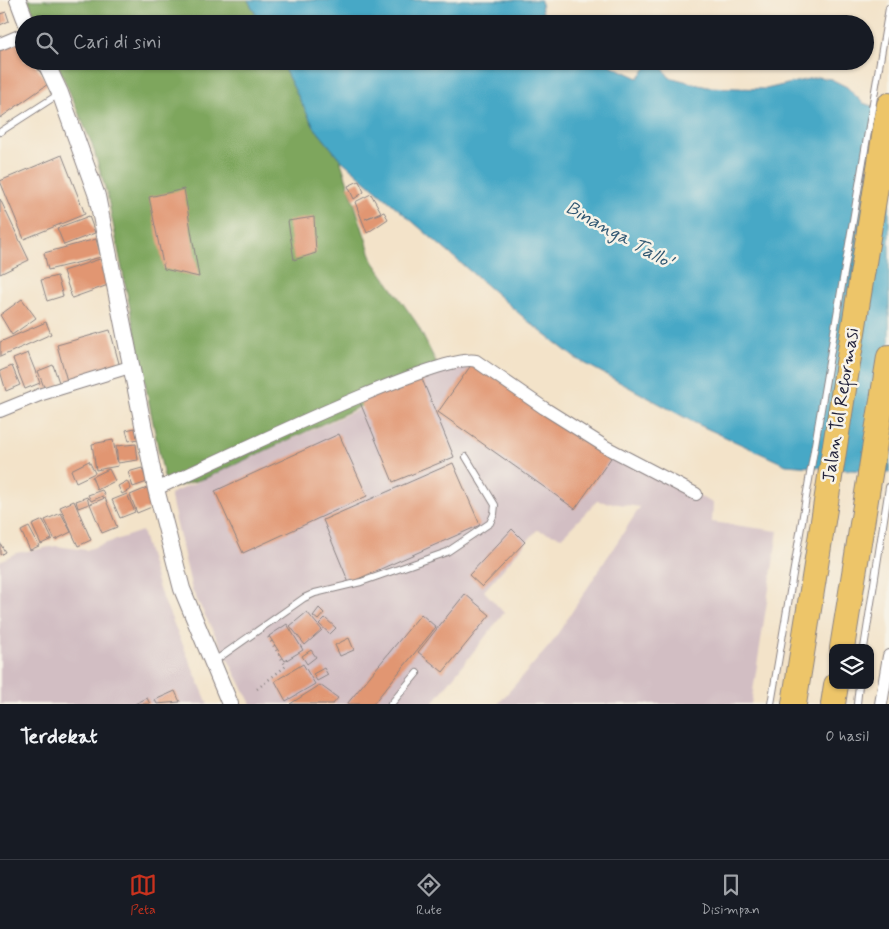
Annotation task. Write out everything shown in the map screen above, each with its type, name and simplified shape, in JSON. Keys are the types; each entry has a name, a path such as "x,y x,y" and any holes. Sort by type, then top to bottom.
{"highway":[{"name":"Jalan Tol Reformasi","path":"794,704 806,558 889,105"},
{"path":"843,644 866,568 889,358"},
{"path":"832,704 837,689"},
{"path":"838,689 839,704"}],"street":[{"path":"18,0 24,15"},
{"path":"0,44 15,38"},
{"path":"49,70 60,93 97,196 133,366 156,489 182,589 230,704"},
{"path":"156,489 317,416 438,366 467,359 476,361 544,408 606,447 696,494"},
{"path":"0,411 42,394 133,366"},
{"path":"881,704 889,656"}],"lane":[{"path":"771,704 806,558 820,422 889,9"},
{"path":"0,132 60,93"},
{"path":"212,663 262,627 315,593 361,582 439,555 483,528 494,514 495,505 466,457"},
{"path":"864,644 866,568 889,487"},
{"path":"391,704 417,673"},
{"path":"857,704 859,689"}],"path":[{"path":"257,690 286,666 262,627"}],"shaded area":[{"path":"471,365 624,462 713,503 712,522 778,531 751,704 498,704 551,644 640,507 597,501 562,537 537,530 484,591 504,613 432,704 251,704 192,590 170,494 452,367"},
{"path":"142,531 159,589 208,704 0,704 0,561 16,553 56,546 86,550"}],"green space":[{"path":"28,0 248,0 256,15 35,15"},
{"path":"60,70 285,70 314,127 340,159 373,261 416,322 441,372 387,394 206,478 172,488 164,477 107,194 92,144"}],"water":[{"path":"248,0 541,0 542,11 545,15 256,15"},
{"name":"Binanga Tallo'","path":"285,70 621,70 638,78 645,70 664,70 669,77 707,87 766,89 817,77 831,79 847,87 863,103 889,112 889,473 786,465 695,423 575,358 529,322 340,159 314,127"}],"building":[{"path":"6,12 9,21 0,25 0,14"},
{"path":"15,39 15,70 39,70 48,84 0,118 0,49"},
{"path":"62,155 85,214 24,239 0,181"},
{"path":"359,181 364,192 354,199 348,186"},
{"path":"184,189 199,277 164,269 149,197"},
{"path":"371,194 381,212 365,219 384,212 388,219 367,233 355,202"},
{"path":"0,199 29,260 0,274"},
{"path":"89,216 95,233 64,245 57,228"},
{"path":"314,217 316,253 294,260 288,221"},
{"path":"96,239 101,257 48,270 44,253"},
{"path":"100,259 108,285 72,298 63,271"},
{"path":"57,276 63,296 47,301 41,280"},
{"path":"22,299 36,318 12,335 0,315"},
{"path":"46,322 51,334 0,357 0,342"},
{"path":"110,330 120,367 67,381 57,345"},
{"path":"28,353 40,383 25,389 13,359"},
{"path":"474,361 611,458 575,509 438,412"},
{"path":"53,365 60,385 45,390 38,371"},
{"path":"12,366 20,385 6,391 0,371"},
{"path":"420,374 454,457 393,482 359,400"},
{"path":"135,428 138,439 129,441 126,430"},
{"path":"339,434 367,496 243,553 215,491"},
{"path":"113,440 118,466 96,470 92,444"},
{"path":"136,444 138,460 118,463 116,446"},
{"path":"89,461 95,473 76,482 71,470"},
{"path":"453,463 480,525 349,583 323,520"},
{"path":"142,468 147,482 133,487 128,472"},
{"path":"109,469 115,481 97,490 92,477"},
{"path":"127,481 131,489 122,494 118,486"},
{"path":"147,488 154,506 137,513 130,495"},
{"path":"102,490 105,495 91,501 88,495"},
{"path":"127,494 135,512 120,518 112,500"},
{"path":"87,497 89,504 78,508 76,501"},
{"path":"105,498 117,527 102,533 90,504"},
{"path":"74,501 91,540 78,546 60,507"},
{"path":"61,513 71,532 55,540 45,520"},
{"path":"43,520 52,539 41,544 32,525"},
{"path":"29,527 39,546 30,550 21,531"},
{"path":"512,529 525,542 482,587 469,575"},
{"path":"0,543 5,552 0,555"},
{"path":"465,594 490,615 443,672 418,652"},
{"path":"319,608 324,613 318,620 313,616"},
{"path":"307,612 322,630 305,645 290,626"},
{"path":"421,614 436,627 373,704 347,704"},
{"path":"325,618 336,628 330,634 319,624"},
{"path":"287,624 303,650 285,661 269,636"},
{"path":"349,638 354,650 340,656 335,645"},
{"path":"311,650 316,657 307,664 302,656"},
{"path":"303,664 315,684 286,701 275,681"},
{"path":"324,668 328,675 317,681 313,674"},
{"path":"320,685 338,698 333,704 290,704"},
{"path":"175,691 180,702 157,704 155,700"},
{"path":"147,698 150,704 135,704"}]}
